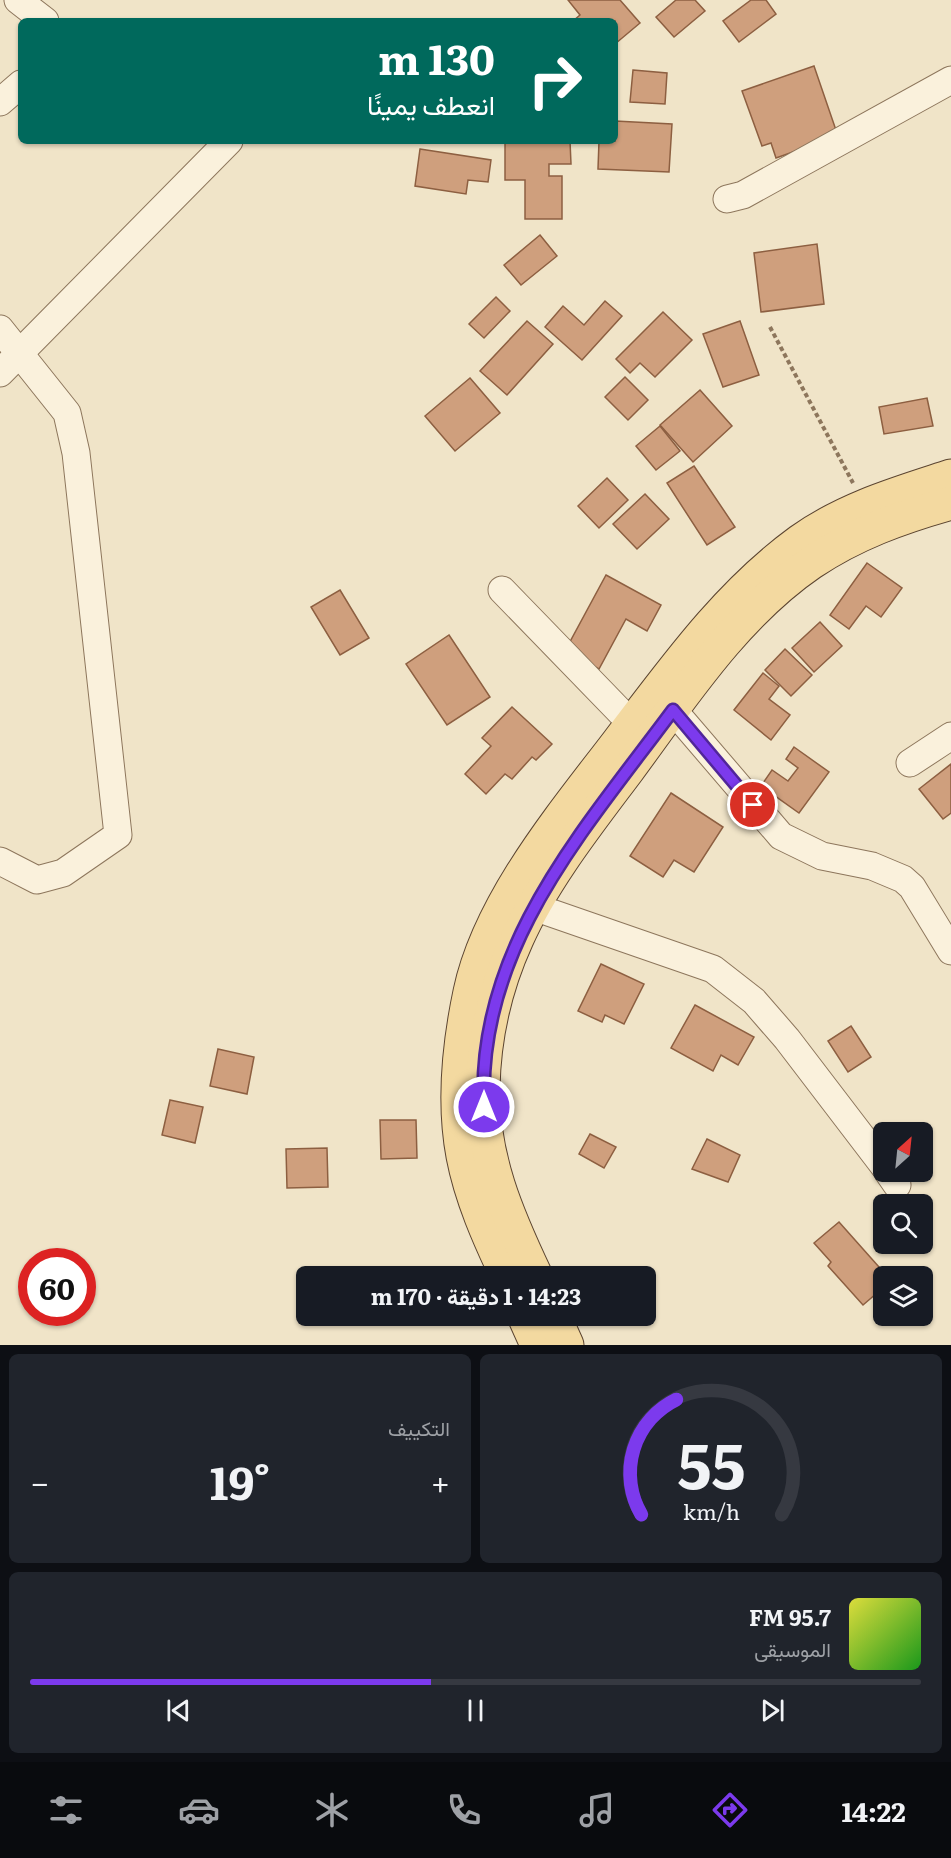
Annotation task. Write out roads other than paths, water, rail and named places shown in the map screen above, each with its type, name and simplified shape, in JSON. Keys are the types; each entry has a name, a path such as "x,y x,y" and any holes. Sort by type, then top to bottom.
{"main road":[{"path":"503,1266 484,1224 463,1156 459,1084 462,1041 470,990 484,948 517,884 570,806 632,724 691,647 743,588 802,539 865,504 951,476"},
{"path":"531,1266 500,1197 490,1162 483,1088 488,1036 495,999 517,938 585,828 673,710 748,616 811,564 880,525 951,503"},
{"path":"528,1326 537,1345"},
{"path":"558,1326 567,1345"}],"street":[{"path":"18,0 41,18"},
{"path":"727,199 743,195 951,80"},
{"path":"0,102 18,87"},
{"path":"0,373 21,355 226,144"},
{"path":"0,329 67,413 75,453 118,835 63,873 37,880 0,861"},
{"path":"502,590 632,724"},
{"path":"673,710 781,836 822,856 872,866 903,879 912,887 951,951"},
{"path":"910,763 951,736"},
{"path":"534,908 713,969 754,1001 787,1038 873,1153"}]}
